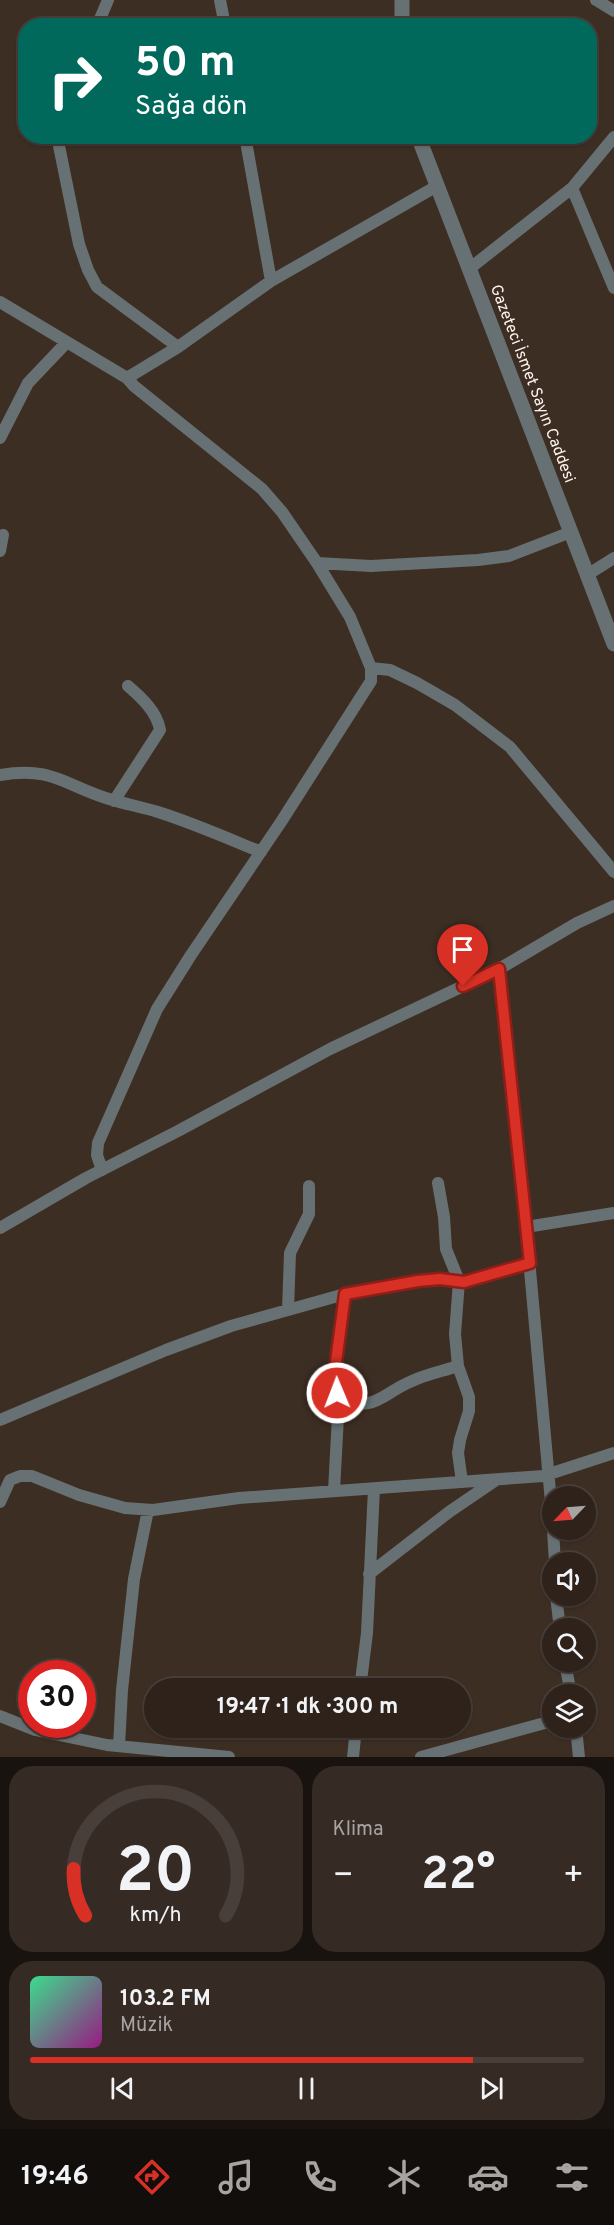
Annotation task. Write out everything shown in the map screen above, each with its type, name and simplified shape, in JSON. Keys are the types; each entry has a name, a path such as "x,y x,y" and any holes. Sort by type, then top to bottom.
{"street":[{"path":"101,18 108,0"},
{"path":"220,0 223,18"},
{"path":"402,0 402,18"},
{"path":"596,0 614,11"},
{"path":"469,269 572,188 613,141"},
{"path":"59,144 79,244 97,287 178,347"},
{"path":"245,144 271,281"},
{"name":"Gazeteci İsmet Sayın Caddesi","path":"420,144 614,644"},
{"path":"127,378 178,347 271,281 437,186"},
{"path":"572,188 614,288"},
{"path":"0,303 127,378 262,489 282,512 350,617 371,668 371,681 158,1009 98,1143 97,1155 102,1170"},
{"path":"0,438 28,383 67,342"},
{"path":"317,563 371,566 478,560 509,556 571,532"},
{"path":"0,551 3,535"},
{"path":"587,575 614,558"},
{"path":"371,668 390,670 417,682 455,705 510,747 614,872"},
{"path":"114,801 160,730 158,720 140,696 128,686"},
{"path":"0,775 19,771 41,772 114,801 157,811 261,852"},
{"path":"0,1228 102,1170 330,1049 499,969 577,924 614,906"},
{"path":"499,969 551,1486"},
{"path":"438,1183 444,1217 446,1249 459,1281 455,1334 458,1366 469,1397 470,1411 458,1453 462,1482"},
{"path":"288,1310 290,1252 309,1214 309,1186"},
{"path":"526,1227 614,1213"},
{"path":"0,1420 166,1350 231,1326 345,1294 418,1281 440,1279 459,1281 491,1275 530,1263"},
{"path":"334,1491 336,1362 345,1294"},
{"path":"337,1400 357,1405 378,1401 411,1381 458,1366"},
{"path":"0,1502 10,1480 20,1476 32,1476 125,1508 148,1510 238,1498 497,1480 550,1474 614,1453"},
{"path":"369,1574 497,1480"},
{"path":"361,1678 374,1488"},
{"path":"119,1746 122,1690 134,1579 148,1510"},
{"path":"0,1716 34,1730 119,1746 229,1757"},
{"path":"421,1757 542,1724"},
{"path":"353,1757 355,1738"},
{"path":"577,1738 579,1757"}],"route":[{"path":"337,1393 336,1362 345,1294 418,1281 440,1279 464,1282 530,1263 499,969 463,986"}]}
